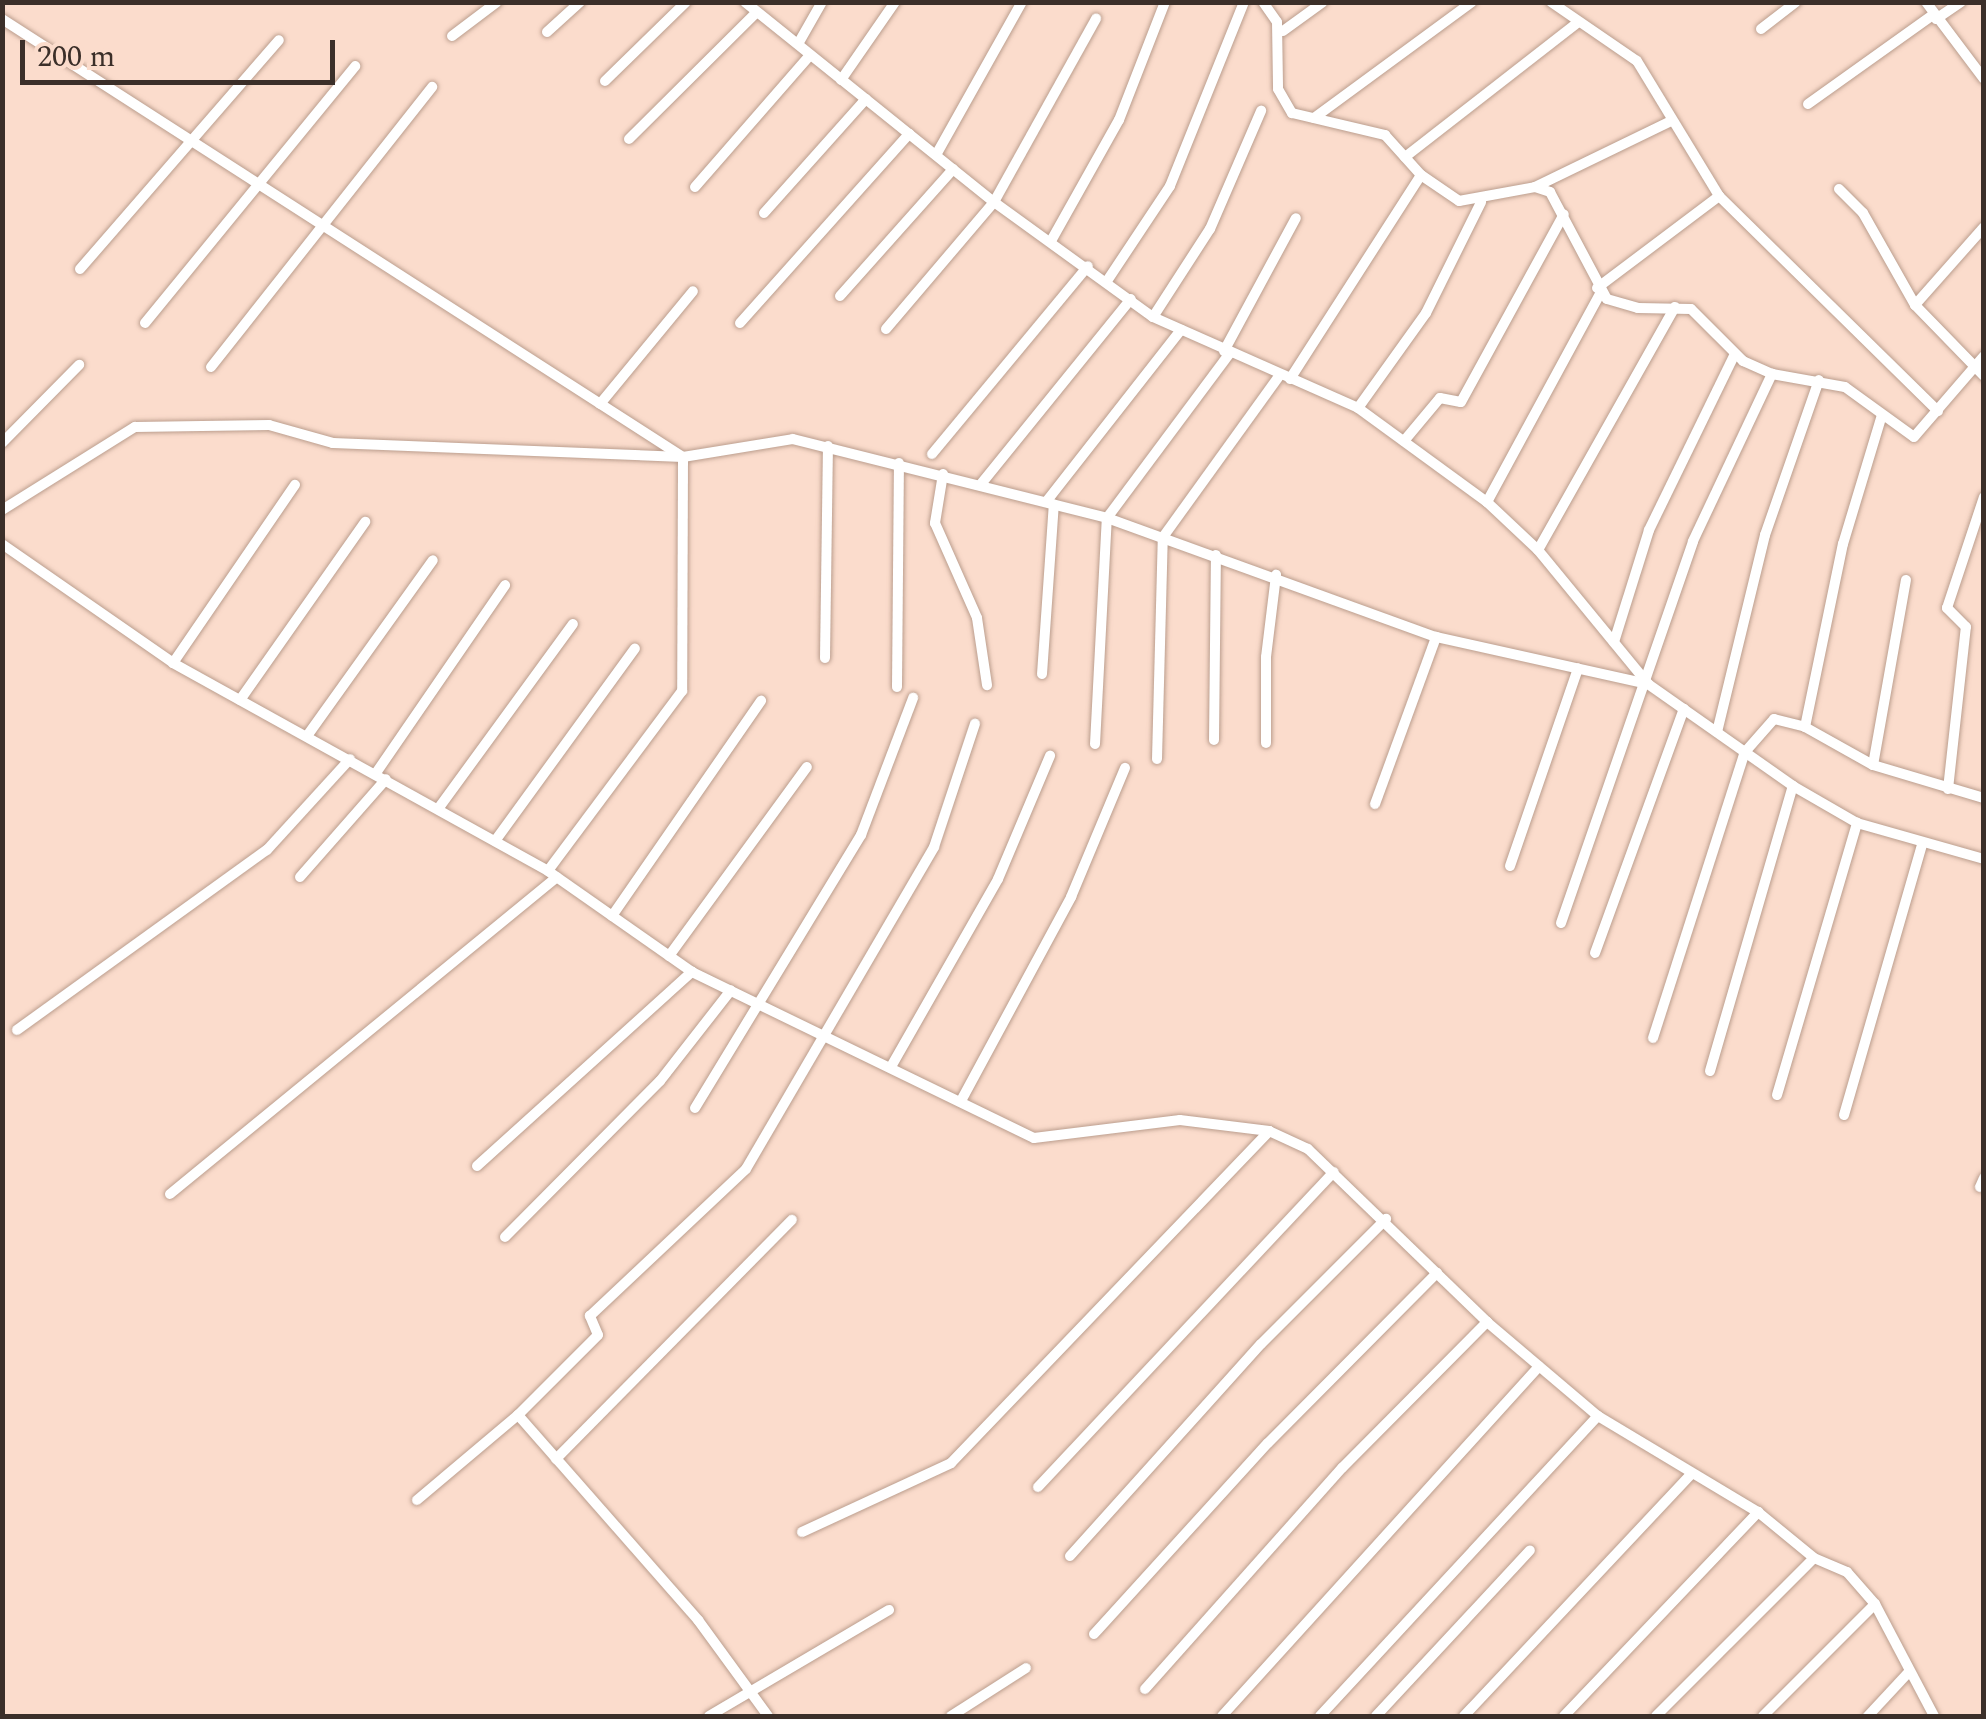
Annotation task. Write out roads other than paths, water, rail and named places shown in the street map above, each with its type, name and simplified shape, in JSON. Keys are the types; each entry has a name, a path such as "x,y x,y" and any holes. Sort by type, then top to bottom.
{"street":[{"path":"452,36 498,2"},
{"path":"546,32 580,2"},
{"path":"605,81 686,2"},
{"path":"745,2 994,202 1088,266 1153,317 1358,408 1487,502 1538,550 1648,684 1793,786 1857,822 1984,859"},
{"path":"798,44 822,2"},
{"path":"841,80 895,2"},
{"path":"936,156 1022,2"},
{"path":"1051,241 1119,120 1164,2"},
{"path":"1107,281 1170,186 1244,2"},
{"path":"1263,2 1276,22 1283,104 1314,118 1385,135 1421,175 1459,201 1481,202 1535,187 1669,122"},
{"path":"1283,31 1323,2"},
{"path":"1314,118 1472,2"},
{"path":"1550,2 1644,68 1669,122 1719,196 1938,411"},
{"path":"1761,28 1796,2"},
{"path":"1926,2 1984,79"},
{"path":"1808,104 1961,2"},
{"path":"630,139 757,12"},
{"path":"2,19 682,458"},
{"path":"886,329 994,202 1096,19"},
{"path":"1405,157 1577,23"},
{"path":"80,269 279,40"},
{"path":"695,187 810,55"},
{"path":"144,323 355,66"},
{"path":"210,367 432,87"},
{"path":"764,214 866,99"},
{"path":"1153,317 1210,229 1261,111"},
{"path":"740,323 909,134"},
{"path":"840,296 952,169"},
{"path":"1157,760 1163,537 1285,377 1333,322 1421,175"},
{"path":"1535,187 1550,192 1564,214 1599,291 1638,308 1675,307 1700,313 1734,356 1772,374 1846,387 1881,418 1914,437 1979,371 1984,356"},
{"path":"1839,188 1863,213 1914,306 1979,371"},
{"path":"1487,502 1599,291 1719,196"},
{"path":"1358,408 1426,313 1481,202"},
{"path":"1404,442 1440,398 1461,402 1564,214"},
{"path":"1095,744 1106,518 1227,352 1296,218"},
{"path":"1914,306 1984,227"},
{"path":"932,454 1088,266"},
{"path":"600,404 693,292"},
{"path":"981,484 1131,299"},
{"path":"1538,550 1675,307"},
{"path":"1042,674 1050,503 1181,330"},
{"path":"1614,642 1649,530 1734,356"},
{"path":"2,444 79,365"},
{"path":"1561,924 1648,684 1693,541 1772,374"},
{"path":"1717,732 1765,535 1819,380"},
{"path":"1805,726 1842,544 1881,418"},
{"path":"2,510 135,427 269,425 332,443 682,458 793,440 899,463 1106,518 1276,575 1436,637 1648,684"},
{"path":"825,658 828,446"},
{"path":"170,1194 552,874 682,691 682,458"},
{"path":"898,687 899,463"},
{"path":"943,474 935,523 978,618 988,685"},
{"path":"173,663 295,485"},
{"path":"1948,789 1966,627 1947,606 1984,497"},
{"path":"240,700 365,522"},
{"path":"2,544 173,663 552,874 692,972 824,1031 1045,1140 1180,1120 1270,1130 1308,1149 1386,1220 1487,1322 1598,1416 1758,1512 1814,1558 1847,1572 1875,1604 1934,1716"},
{"path":"1214,740 1216,555"},
{"path":"308,736 433,560"},
{"path":"1266,743 1266,657 1276,575"},
{"path":"1873,766 1906,580"},
{"path":"300,877 380,776 505,584"},
{"path":"438,809 573,624"},
{"path":"1375,804 1436,637"},
{"path":"495,841 635,648"},
{"path":"1510,866 1578,668"},
{"path":"695,1108 861,835 913,698"},
{"path":"612,916 761,701"},
{"path":"1595,953 1684,709"},
{"path":"1653,1038 1745,752 1774,718 1805,726 1873,766 1984,798"},
{"path":"417,1500 518,1415 598,1335 590,1316 746,1169 934,847 975,724"},
{"path":"892,1065 998,879 1050,756"},
{"path":"17,1030 268,850 350,759"},
{"path":"668,956 807,767"},
{"path":"962,1099 1070,898 1125,768"},
{"path":"1710,1070 1793,786"},
{"path":"1777,1095 1857,822"},
{"path":"1844,1116 1922,844"},
{"path":"477,1166 692,972"},
{"path":"505,1237 660,1082 731,990"},
{"path":"802,1532 951,1464 1270,1130"},
{"path":"1038,1487 1334,1172"},
{"path":"556,1459 792,1220"},
{"path":"1070,1556 1261,1344 1386,1220"},
{"path":"1094,1634 1268,1443 1437,1273"},
{"path":"1146,1689 1342,1468 1487,1322"},
{"path":"1222,1716 1539,1366"},
{"path":"518,1415 698,1620 768,1716"},
{"path":"1320,1716 1598,1416"},
{"path":"1464,1716 1691,1474"},
{"path":"1564,1716 1758,1512"},
{"path":"1376,1716 1530,1550"},
{"path":"1656,1716 1814,1558"},
{"path":"1763,1716 1875,1604"},
{"path":"709,1716 889,1610"},
{"path":"951,1716 1026,1668"},
{"path":"1868,1716 1908,1673"}]}
